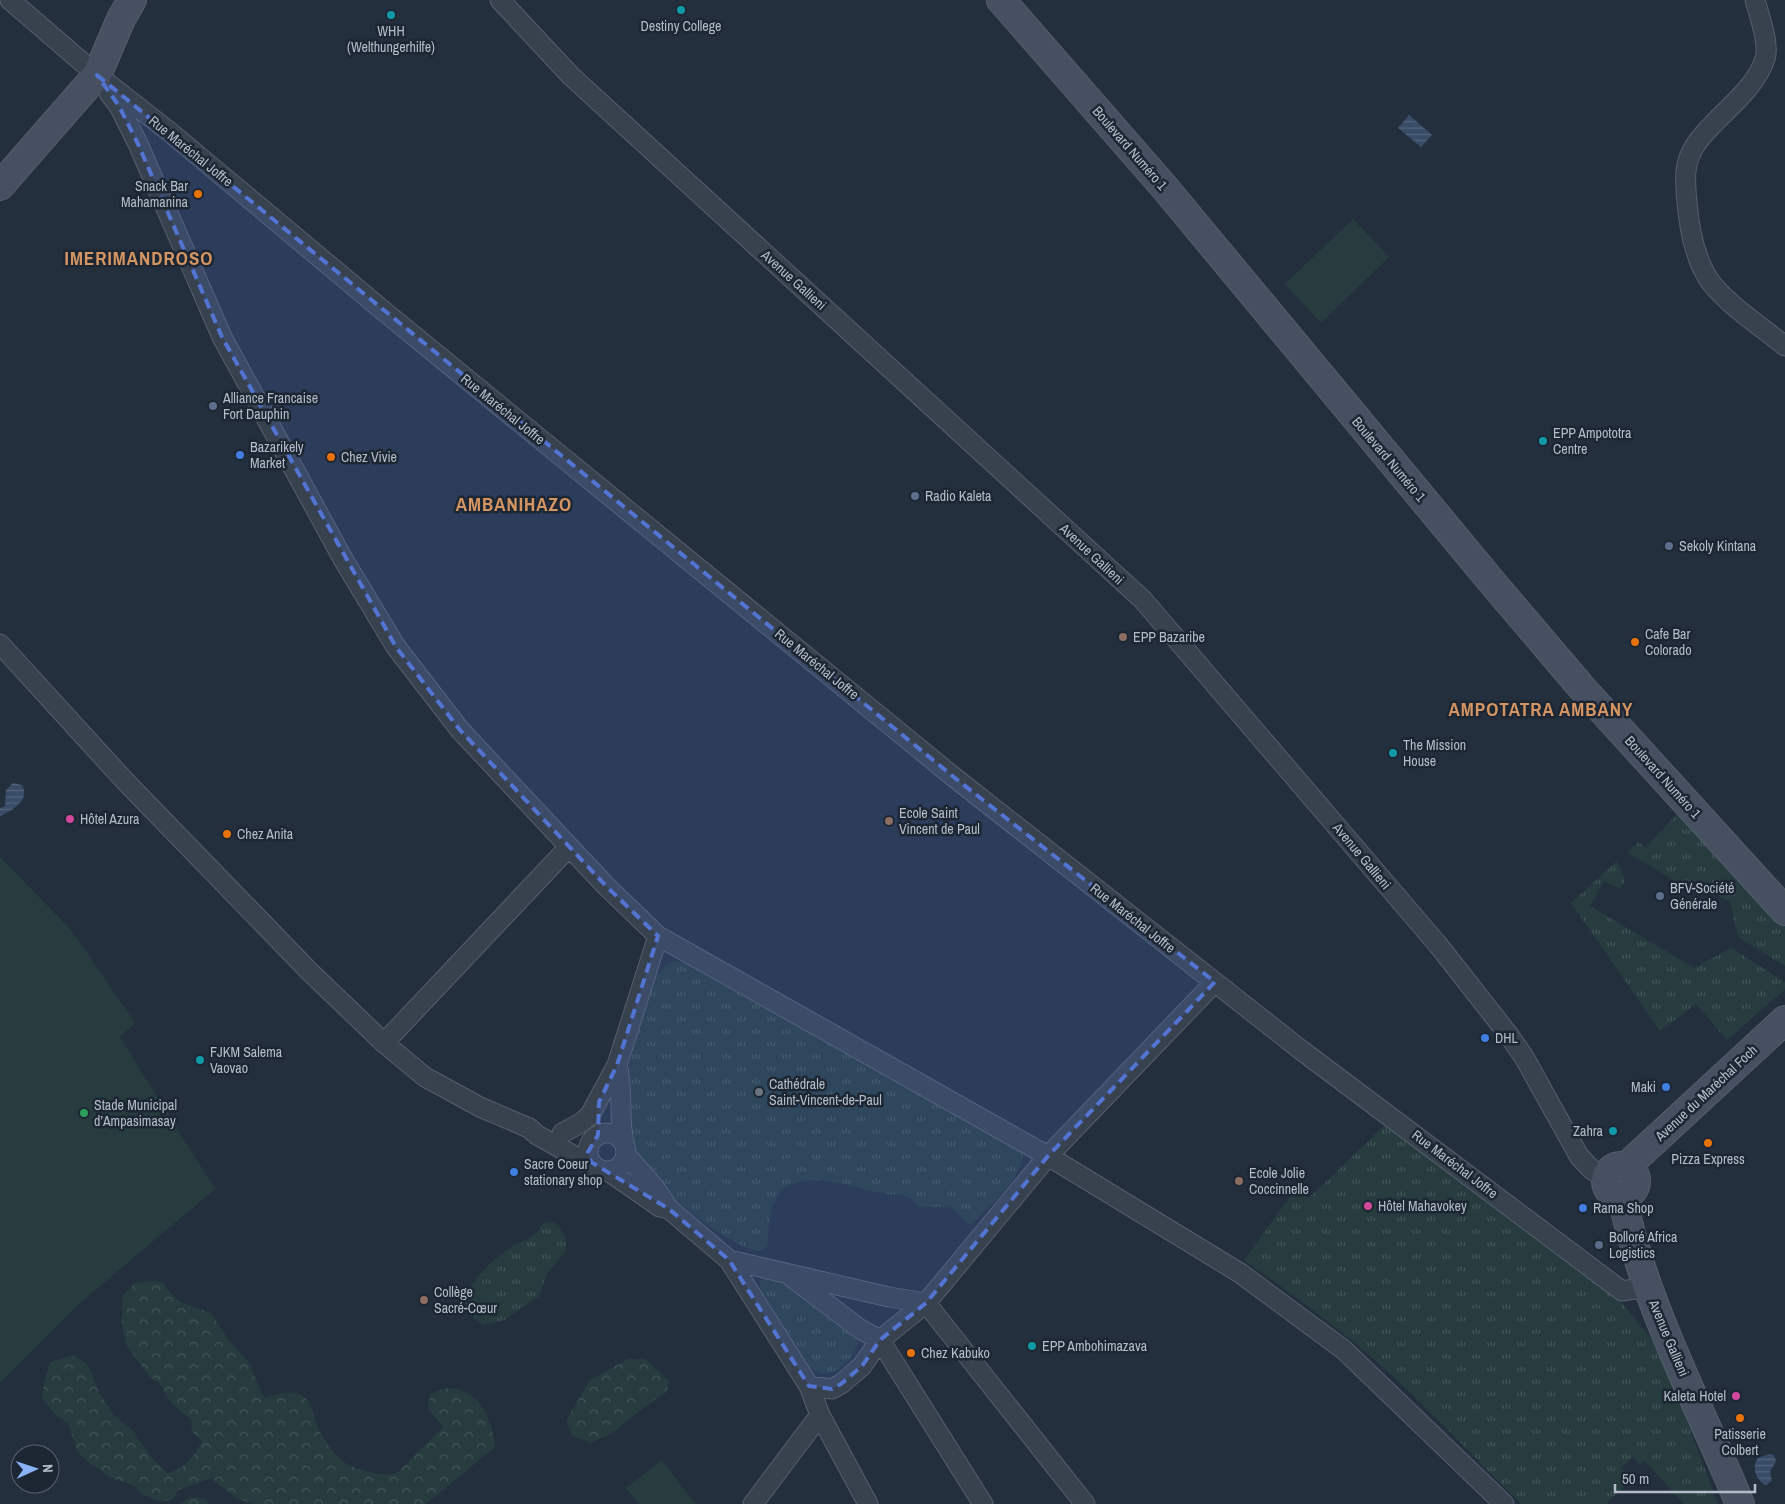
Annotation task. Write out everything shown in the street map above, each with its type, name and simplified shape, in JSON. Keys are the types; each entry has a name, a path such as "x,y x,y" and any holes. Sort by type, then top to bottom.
{"main road":[{"path":"0,186 97,75 121,19 132,0"},
{"name":"Boulevard Numéro 1","path":"1001,0 1165,188 1576,681 1785,912"},
{"name":"Avenue du Maréchal Foch","path":"1618,1180 1785,1020"},
{"name":"Avenue Gallieni","path":"1618,1180 1628,1224 1648,1287 1740,1504"}],"street":[{"name":"Rue Maréchal Joffre","path":"10,0 97,75 171,133 386,313 955,778 1301,1050 1622,1291 1648,1287"},
{"name":"Avenue Gallieni","path":"500,0 571,76 1143,600 1439,946 1524,1057 1579,1156 1592,1170 1618,1180"},
{"path":"1755,0 1763,28 1765,58 1753,82 1696,144 1684,173 1690,225 1706,276 1735,307 1785,346"},
{"path":"97,75 119,106 138,144 222,337 339,550 396,647 460,730 606,886 658,936 1048,1156 1240,1273 1289,1307 1344,1350 1504,1504"},
{"path":"0,644 124,780 309,971 384,1044 425,1077 480,1107 528,1128 537,1136 601,1169 653,1203 669,1209"},
{"path":"384,1044 569,847"},
{"path":"562,1132 581,1123 590,1115 599,1102 618,1065 658,936"},
{"path":"809,1386 832,1389 841,1384 862,1366 880,1340 926,1303 1048,1156 1215,982"},
{"path":"601,1169 620,1167 625,1149 620,1126 620,1077 618,1065"},
{"path":"599,1102 596,1136 588,1152 601,1169"},
{"path":"528,1128 596,1136 604,1133 616,1134 669,1209 729,1260 809,1386 820,1415 868,1504"},
{"path":"729,1260 889,1297 926,1303 1085,1504"},
{"path":"785,1272 860,1329 880,1340 982,1504"},
{"path":"753,1504 820,1415"}],"highlighted area":[{"path":"97,75 955,778 1215,982 1048,1156 926,1303 880,1340 862,1366 841,1384 832,1389 809,1386 729,1260 669,1209 591,1162 588,1152 598,1135 599,1102 617,1065 658,936 606,886 460,730 396,647 222,337 138,144 119,106"}],"green space":[{"path":"1353,219 1389,257 1321,323 1285,284"},
{"path":"1683,808 1785,923 1785,966 1738,937 1730,902 1704,887 1698,895 1627,852 1639,842 1645,848"},
{"name":"Stade Municipal d’Ampasimasay","path":"0,857 72,931 135,1023 120,1037 215,1189 80,1303 0,1383"},
{"path":"1617,861 1625,881 1620,889 1604,881 1590,906 1694,968 1731,948 1785,982 1785,989 1727,1040 1696,1004 1660,1031 1571,903"},
{"path":"674,961 686,963 1013,1144 1023,1154 1018,1173 995,1202 971,1225 964,1221 953,1209 919,1207 913,1200 905,1196 885,1194 820,1180 795,1183 779,1194 775,1200 771,1215 767,1246 761,1251 745,1247 715,1230 667,1193 652,1177 639,1159 632,1143 628,1126 627,1087 637,1030 656,976"},
{"path":"1386,1124 1622,1303 1660,1349 1718,1504 1684,1504 1645,1461 1640,1465 1633,1457 1621,1468 1631,1480 1606,1504 1521,1504 1383,1367 1332,1325 1244,1260 1295,1190 1309,1198"},
{"path":"552,1222 559,1225 566,1239 566,1251 547,1274 539,1296 504,1320 483,1325 467,1312 462,1303 464,1296 489,1265 504,1252 533,1235 543,1223"},
{"path":"764,1278 772,1278 782,1283 855,1338 858,1343 855,1351 844,1365 831,1373 823,1374 808,1366 760,1290 760,1282"},
{"path":"163,1282 169,1292 180,1302 211,1313 230,1342 248,1361 264,1398 282,1393 296,1393 306,1398 320,1432 327,1443 341,1460 352,1466 376,1473 396,1474 443,1427 428,1408 430,1394 444,1389 456,1389 467,1393 476,1400 484,1410 489,1421 495,1447 426,1504 253,1504 236,1498 212,1478 178,1490 173,1499 163,1502 142,1494 133,1485 111,1478 88,1462 77,1451 68,1423 55,1414 42,1398 44,1382 50,1362 73,1355 88,1365 99,1393 114,1415 134,1432 150,1456 167,1473 179,1469 188,1461 202,1441 192,1431 191,1420 173,1405 158,1382 150,1377 126,1345 122,1323 123,1296 135,1283"},
{"path":"628,1359 645,1359 669,1381 667,1392 612,1433 591,1443 573,1436 566,1421 590,1380"},
{"path":"662,1460 696,1504 639,1504 626,1488"},
{"path":"191,1497 205,1499 209,1504 179,1504"}],"water":[{"path":"1409,115 1432,135 1421,147 1398,128"},
{"path":"13,783 22,785 24,795 15,808 0,816 0,808 5,806 6,790"},
{"path":"1769,1454 1774,1455 1776,1461 1770,1472 1772,1481 1766,1485 1757,1477 1755,1465 1758,1458"}],"place":[{"name":"Destiny College","path":"681,10"},
{"name":"WHH (Welthungerhilfe)","path":"391,15"},
{"name":"Snack Bar Mahamanina","path":"198,194"},
{"name":"Alliance Francaise Fort Dauphin","path":"213,406"},
{"name":"EPP Ampototra Centre","path":"1543,441"},
{"name":"Bazarikely Market","path":"240,455"},
{"name":"Chez Vivie","path":"331,457"},
{"name":"Radio Kaleta","path":"915,496"},
{"name":"Sekoly Kintana","path":"1669,546"},
{"name":"EPP Bazaribe","path":"1123,637"},
{"name":"Cafe Bar Colorado","path":"1635,642"},
{"name":"The Mission House","path":"1393,753"},
{"name":"Hôtel Azura","path":"70,819"},
{"name":"Ecole Saint Vincent de Paul","path":"889,821"},
{"name":"Chez Anita","path":"227,834"},
{"name":"BFV-Société Générale","path":"1660,896"},
{"name":"DHL","path":"1485,1038"},
{"name":"FJKM Salema Vaovao","path":"200,1060"},
{"name":"Maki","path":"1666,1087"},
{"name":"Cathédrale Saint-Vincent-de-Paul","path":"759,1092"},
{"name":"Stade Municipal d’Ampasimasay","path":"84,1113"},
{"name":"Zahra","path":"1613,1131"},
{"name":"Pizza Express","path":"1708,1143"},
{"name":"Sacre Coeur stationary shop","path":"514,1172"},
{"name":"Ecole Jolie Coccinnelle","path":"1239,1181"},
{"name":"Hôtel Mahavokey","path":"1368,1206"},
{"name":"Rama Shop","path":"1583,1208"},
{"name":"Bolloré Africa Logistics","path":"1599,1245"},
{"name":"Collège Sacré-Cœur","path":"424,1300"},
{"name":"EPP Ambohimazava","path":"1032,1346"},
{"name":"Chez Kabuko","path":"911,1353"},
{"name":"Kaleta Hotel","path":"1736,1396"},
{"name":"Patisserie Colbert","path":"1740,1418"}],"district":[{"name":"IMERIMANDROSO","path":"139,258"},
{"name":"AMBANIHAZO","path":"514,504"},
{"name":"AMPOTATRA AMBANY","path":"1541,709"}]}
